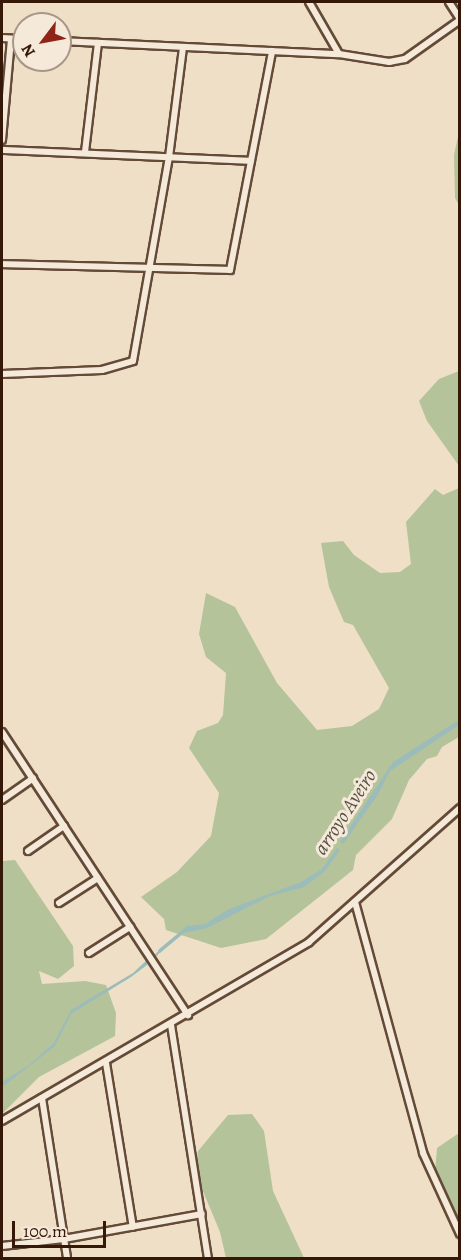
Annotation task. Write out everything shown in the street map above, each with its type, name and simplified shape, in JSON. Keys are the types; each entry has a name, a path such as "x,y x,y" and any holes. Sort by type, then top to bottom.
{"street":[{"path":"309,2 339,54"},
{"path":"72,42 339,54 396,62 459,19 448,2"},
{"path":"2,38 11,39 2,140"},
{"path":"85,152 98,43"},
{"path":"2,374 102,370 133,361 169,157 183,47"},
{"path":"2,264 230,270 272,51"},
{"path":"2,150 251,161"},
{"path":"2,732 188,1015"},
{"path":"2,800 33,778"},
{"path":"2,1121 106,1063 309,942 459,808"},
{"path":"28,851 64,826"},
{"path":"59,903 98,878"},
{"path":"355,902 423,1153 459,1234"},
{"path":"89,954 130,927"},
{"path":"171,1025 208,1258"},
{"path":"106,1063 133,1227"},
{"path":"42,1098 67,1258"},
{"path":"2,1246 64,1239 202,1214"}],"green space":[{"path":"459,132 459,205 455,198 454,155"},
{"path":"460,371 459,466 427,421 419,401 439,379"},
{"path":"459,488 459,737 442,747 437,756 427,759 409,780 392,819 356,855 353,870 266,939 221,948 166,930 164,919 141,897 177,872 211,836 219,793 189,748 197,731 218,723 223,715 226,673 206,657 199,634 206,593 235,607 277,683 317,730 352,726 379,709 389,688 353,625 344,622 329,587 321,543 343,541 354,555 380,573 400,572 411,564 406,522 435,489 443,495"},
{"path":"15,860 73,946 74,966 58,979 39,971 42,984 85,981 106,985 116,1013 115,1036 39,1077 2,1114 2,861"},
{"path":"252,1114 264,1131 273,1191 304,1258 226,1258 220,1232 195,1172 198,1151 228,1115"},
{"path":"459,1133 459,1229 435,1173 437,1148"}],"water":[{"path":"459,720 459,725 390,771 377,796 343,844 340,842 393,762"},
{"path":"337,848 340,850 325,871 304,887 270,896 207,928 184,933 160,953 158,950 187,926 205,924 229,909 301,882 322,869"},
{"path":"149,958 147,965 131,977 71,1014 55,1046 2,1087 2,1082 29,1065 54,1043 71,1010 133,973"}],"waterway":[{"name":"arroyo Aveiro","path":"156,955 161,950"}]}
